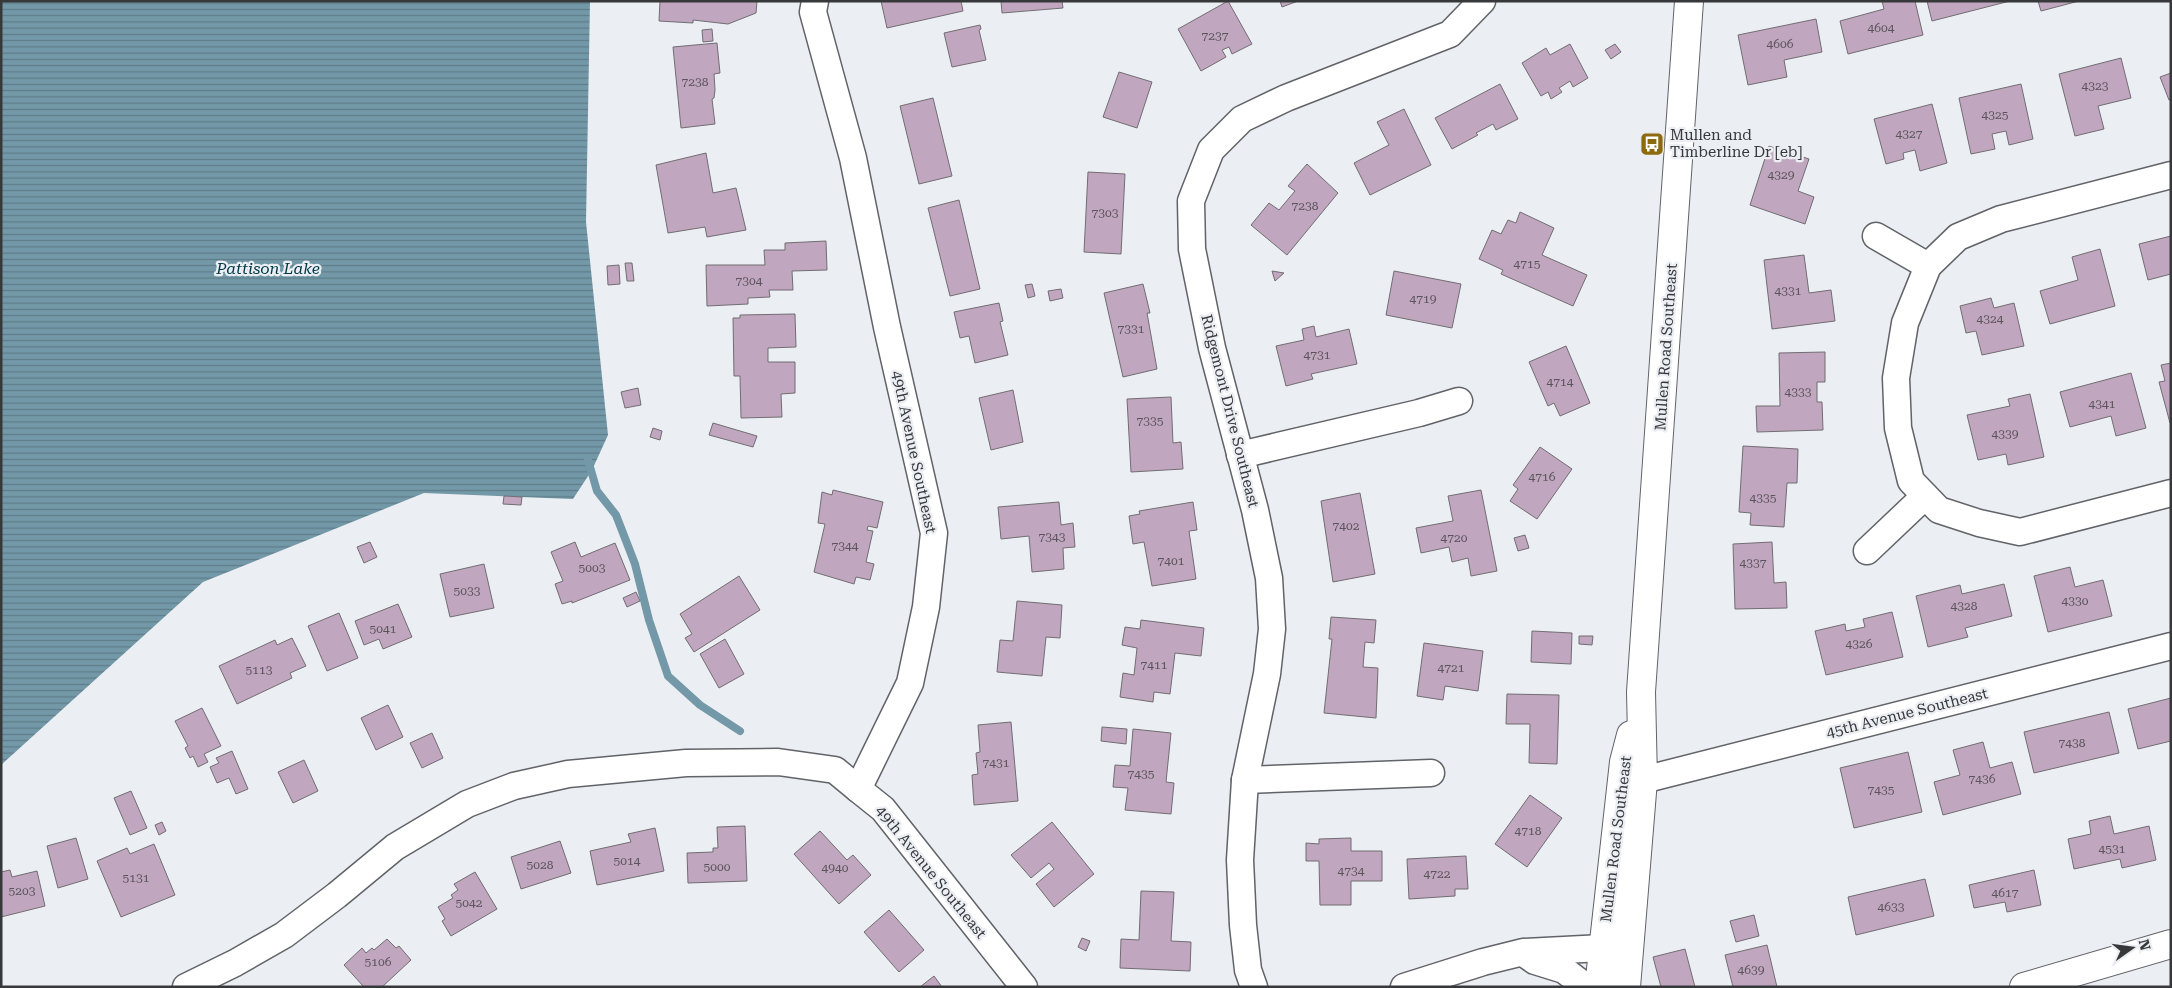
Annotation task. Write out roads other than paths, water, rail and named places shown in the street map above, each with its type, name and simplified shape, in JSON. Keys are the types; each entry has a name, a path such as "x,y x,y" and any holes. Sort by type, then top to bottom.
{"street":[{"name":"49th Avenue Southeast","path":"814,1 813,12 853,158 887,327 934,533 926,607 910,682 858,789 883,809 1024,987"},
{"name":"Ridgemont Drive Southeast","path":"1254,987 1248,970 1246,952 1240,860 1245,780 1267,674 1272,629 1269,578 1256,510 1212,348 1192,249 1191,201 1211,150 1242,119 1286,98 1450,34 1482,1"},
{"name":"Mullen Road Southeast","path":"1626,987 1643,780 1641,692 1690,1"},
{"path":"2171,175 2002,219 1958,237 1928,266 1905,323 1896,378 1898,428 1911,482 1939,510 1979,523 2020,532 2171,493"},
{"path":"1876,236 1928,266"},
{"path":"1240,455 1419,413 1459,401"},
{"path":"1868,551 1925,496"},
{"name":"45th Avenue Southeast","path":"1643,780 2171,646"},
{"name":"Mullen Road Southeast","path":"1598,987 1624,762 1641,692"},
{"path":"186,987 235,963 284,935 337,895 395,847 467,804 514,786 568,774 627,768 686,763 778,762 835,770 858,789"},
{"path":"1245,780 1431,773"},
{"path":"2024,987 2171,944"},
{"path":"1404,987 1483,962 1522,952 1603,948 1612,960 1617,987"},
{"path":"1522,952 1535,961 1564,970 1586,987"}],"water":[{"name":"Pattison Lake","path":"1,1 590,1 586,222 608,435 592,470 573,499 424,493 203,582 1,765"}],"waterway":[{"path":"588,460 597,491 616,515 635,564 649,620 668,676 700,705 740,731"}],"place":[{"name":"Mullen and Timberline Dr [eb]","path":"1652,144"}]}
